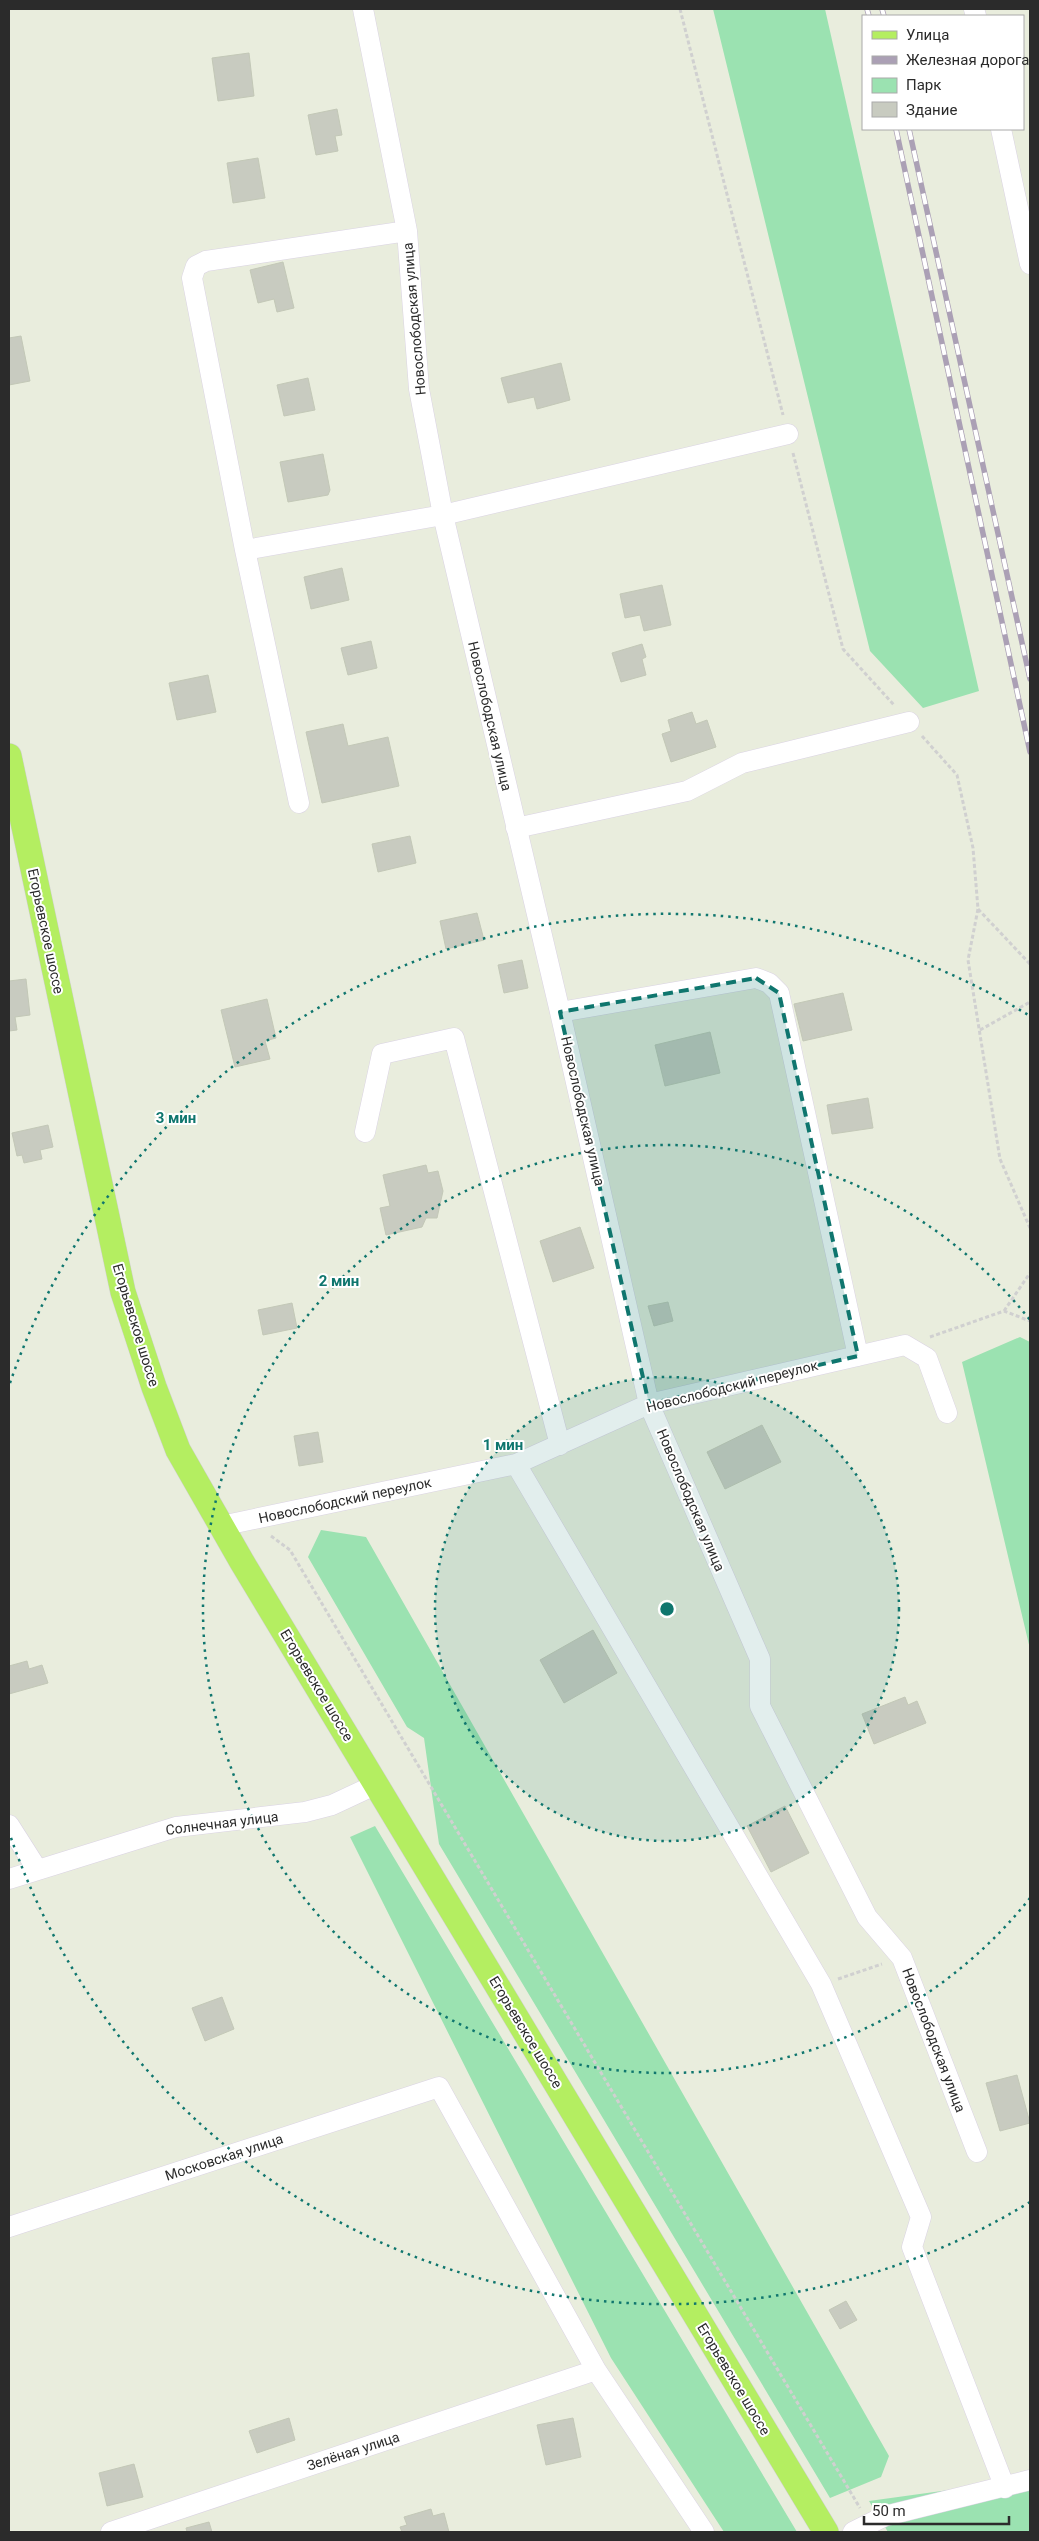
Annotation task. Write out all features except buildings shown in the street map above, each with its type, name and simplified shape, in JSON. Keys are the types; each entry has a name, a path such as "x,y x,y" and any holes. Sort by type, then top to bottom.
{"main road":[{"name":"Егорьевское шоссе","path":"9,756 122,1292 166,1422 192,1478 826,2532"}],"street":[{"name":"Новослободская улица","path":"363,9 407,231 419,389 443,515 560,1012 649,1404 760,1659 760,1706 866,1917 902,1958 977,2152"},
{"path":"1001,130 1030,264"},
{"path":"299,803 245,550 192,278 196,266 206,261 407,231"},
{"path":"245,550 443,515 788,434"},
{"path":"516,828 687,791 742,763 906,718"},
{"path":"560,1012 756,978 769,983 779,993 858,1356"},
{"path":"365,1132 382,1054 454,1038 560,1446"},
{"path":"904,1345 927,1358 948,1413"},
{"name":"Новослободский переулок","path":"221,1526 516,1464 560,1446 649,1404 904,1345"},
{"path":"516,1464 821,1984 921,2217 912,2247 1005,2488"},
{"name":"Солнечная улица","path":"9,1878 176,1827 305,1812 332,1804 377,1784"},
{"path":"9,1825 37,1869"},
{"name":"Московская улица","path":"9,2227 439,2087 596,2370"},
{"path":"596,2370 704,2532"},
{"name":"Зелёная улица","path":"111,2532 596,2370"},
{"path":"861,2528 885,2516 1005,2488 1030,2480"}],"path":[{"path":"680,9 843,649 957,775 973,848 978,910 968,960 1000,1159 1030,1228"},
{"path":"978,910 1030,964"},
{"path":"980,1030 1030,1002"},
{"path":"904,1345 1004,1311 1030,1272"},
{"path":"1004,1311 1030,1321"},
{"path":"250,1520 290,1550 861,2528"},
{"path":"821,1984 902,1958"}],"highlighted area":[{"path":"756,978 779,993 858,1356 649,1404 560,1012"}],"green space":[{"path":"713,9 825,9 979,691 923,708 870,651"},
{"path":"1020,1337 1030,1342 1030,1649 962,1362"},
{"path":"321,1530 366,1537 889,2456 881,2477 830,2498 439,1844 424,1738 407,1727 308,1557"},
{"path":"375,1826 797,2532 724,2532 611,2358 350,1837"},
{"path":"1030,2471 1030,2532 888,2532 869,2501 985,2485"}],"railway":[{"path":"867,9 869,15"},
{"path":"882,9 884,15"},
{"path":"896,130 1030,752"},
{"path":"909,130 1030,679"}]}
